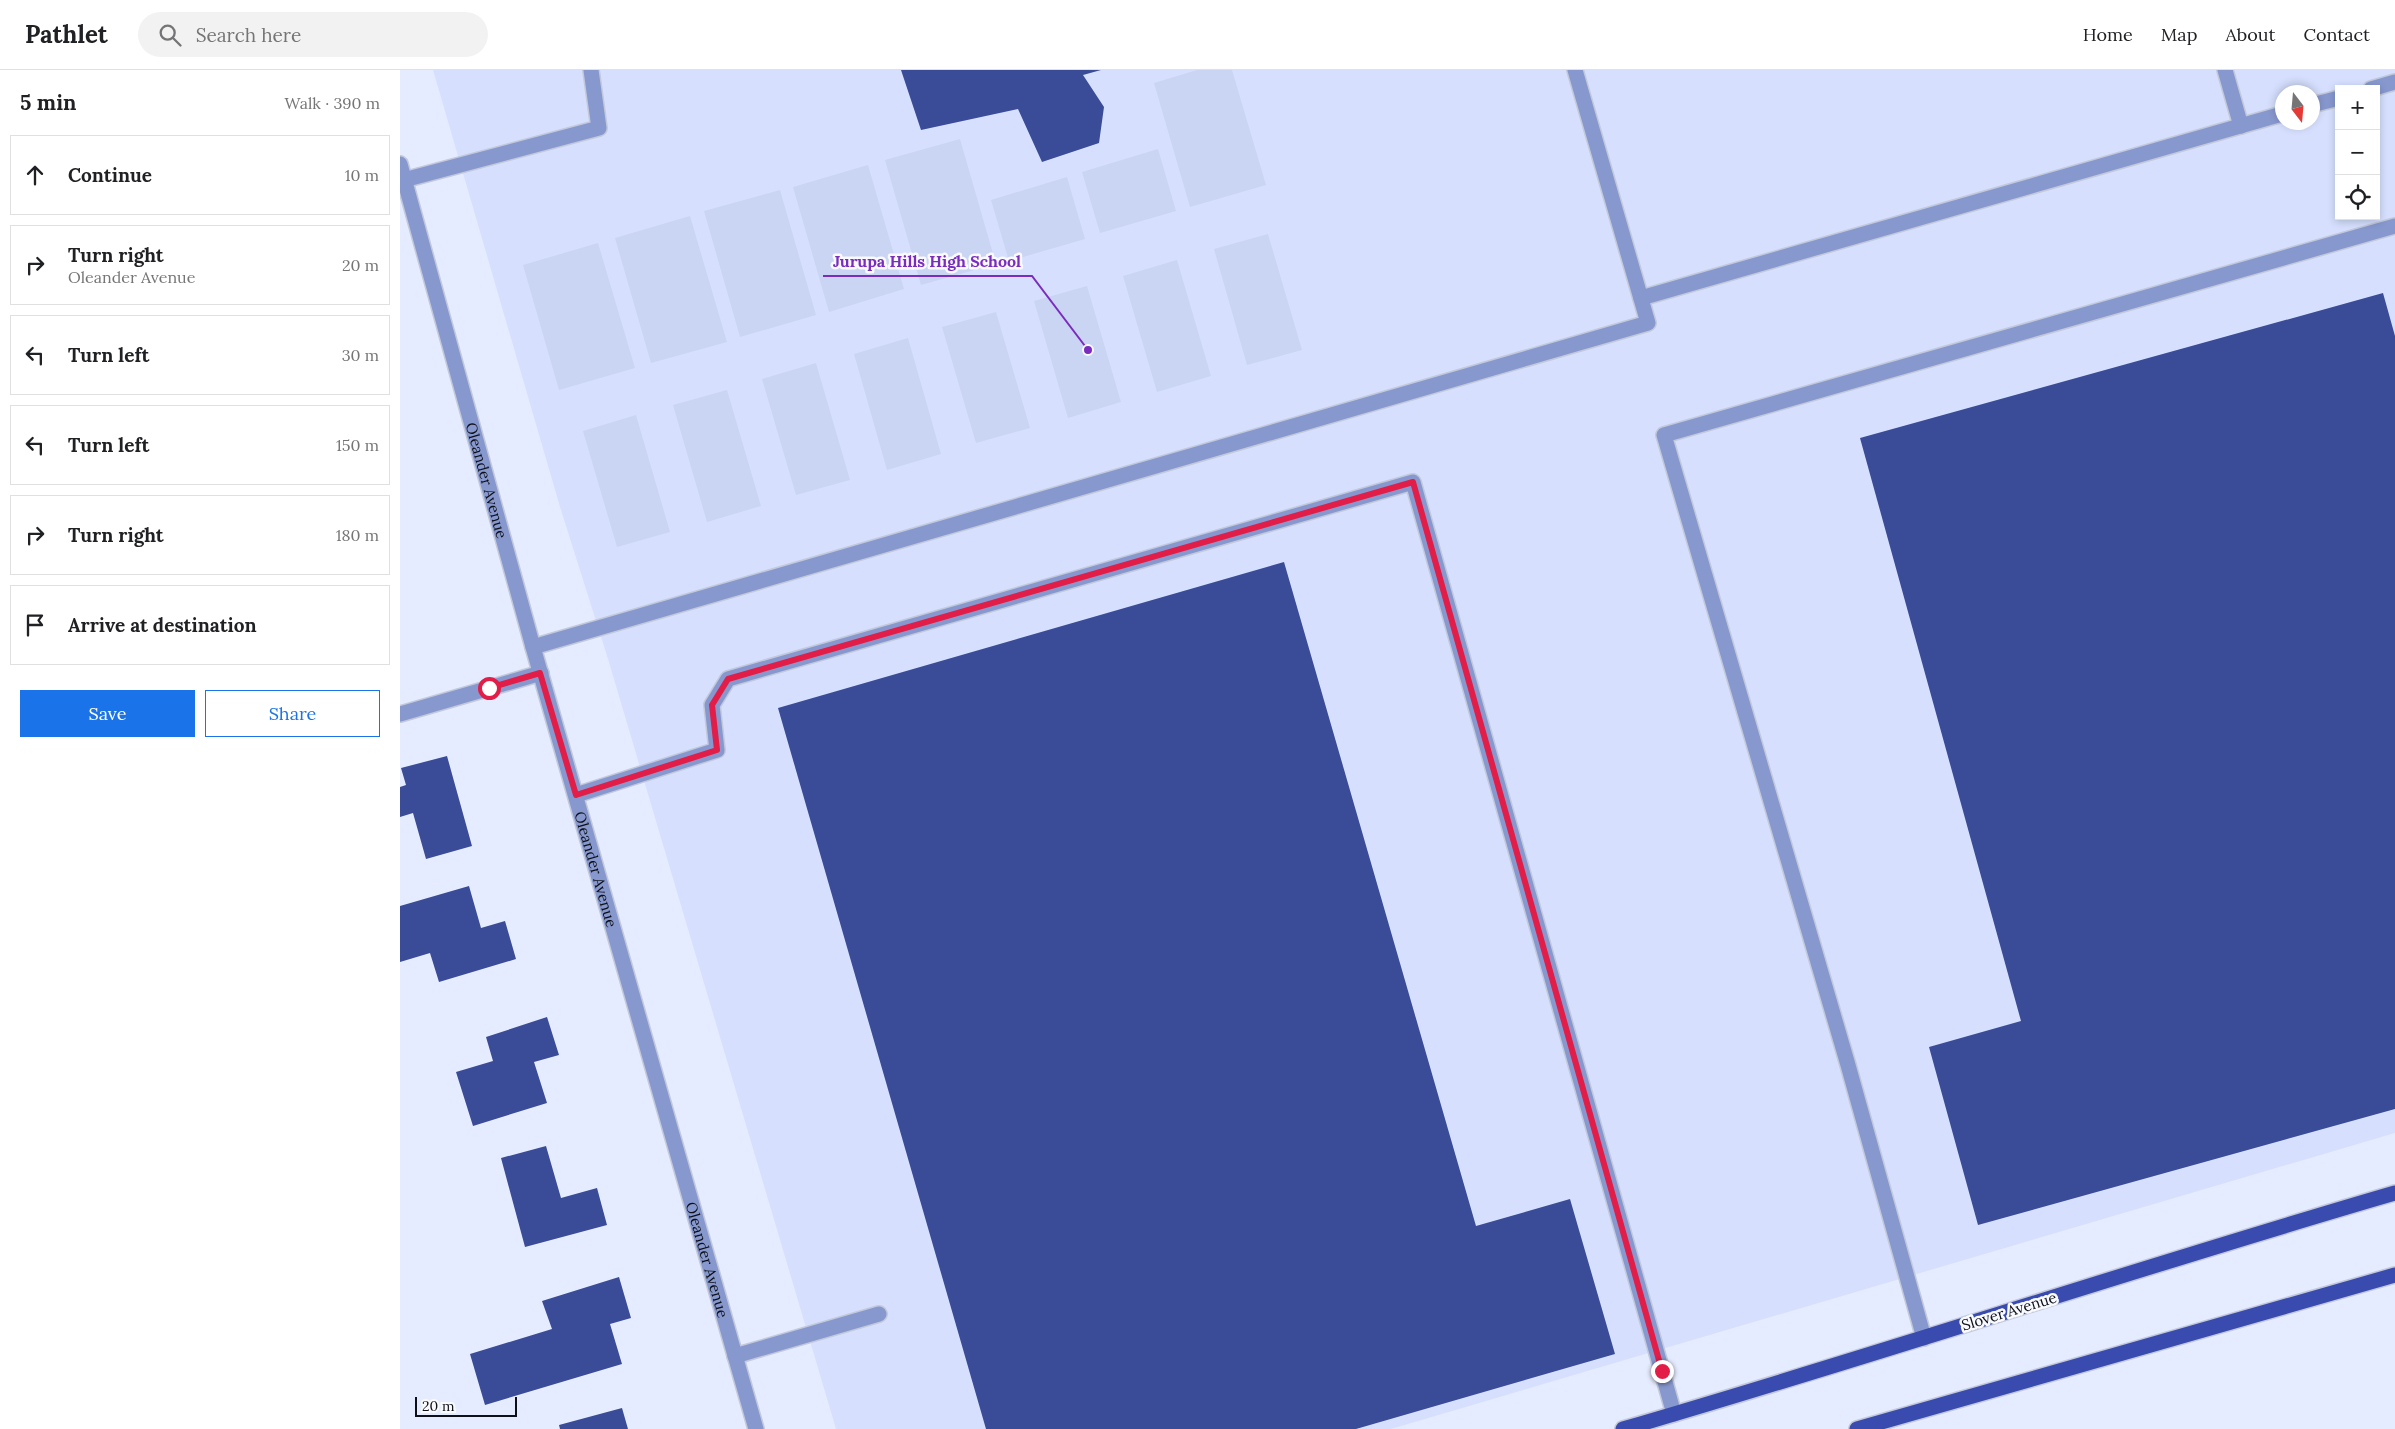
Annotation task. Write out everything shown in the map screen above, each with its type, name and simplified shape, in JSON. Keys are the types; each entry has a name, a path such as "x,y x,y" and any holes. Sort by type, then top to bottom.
{"main road":[{"name":"Slover Avenue","path":"1623,1429 1924,1338 2252,1235 2395,1193"},
{"path":"1857,1429 2395,1275"}],"street":[{"path":"402,180 599,128 591,70"},
{"path":"533,647 1648,323 1575,70"},
{"path":"2225,70 2241,126"},
{"path":"2380,86 2395,82"},
{"path":"2320,104 2335,99"},
{"path":"1641,298 2275,116"},
{"name":"Oleander Avenue","path":"400,164 402,180 540,673 756,1429"},
{"path":"1924,1338 1848,1065 1664,435 2395,226"},
{"path":"576,795 717,750 712,705 728,679 1413,482 1674,1414"},
{"path":"400,714 540,673"},
{"path":"735,1356 879,1314"}],"shaded area":[{"path":"433,70 2395,70 2395,1133 1391,1429 836,1429 608,659 560,507"},
{"path":"1197,70 1232,70 1266,185 1190,207 1154,83"},
{"path":"960,139 996,264 921,285 885,160"},
{"path":"1158,149 1176,211 1100,233 1082,172"},
{"path":"868,165 904,289 829,312 793,187"},
{"path":"1067,177 1085,239 1009,261 991,200"},
{"path":"780,190 816,315 740,337 704,211"},
{"path":"690,216 727,342 651,363 615,238"},
{"path":"1268,234 1302,350 1247,365 1214,249"},
{"path":"598,243 635,368 559,390 523,265"},
{"path":"1177,260 1211,376 1157,392 1123,276"},
{"path":"1087,286 1121,402 1068,418 1034,301"},
{"path":"996,312 1030,428 976,443 942,327"},
{"path":"908,338 941,454 887,470 854,354"},
{"path":"816,363 850,480 796,495 762,379"},
{"path":"727,390 761,506 707,522 673,405"},
{"path":"636,415 670,532 617,547 583,431"}],"building":[{"path":"901,70 1101,70 1083,75 1104,107 1099,143 1042,162 1018,109 921,130"},
{"path":"2383,293 2395,336 2395,1109 1978,1225 1929,1047 2021,1021 1860,438"},
{"path":"1284,562 1476,1226 1570,1199 1615,1354 1356,1429 986,1429 778,708"},
{"path":"447,756 472,846 426,859 413,813 400,817 400,787 406,785 401,768"},
{"path":"469,886 481,928 505,921 516,959 439,982 430,953 400,962 400,906"},
{"path":"547,1017 559,1055 534,1062 547,1103 473,1126 456,1072 493,1061 486,1037"},
{"path":"546,1146 561,1198 597,1188 607,1225 525,1247 501,1158"},
{"path":"619,1277 631,1318 610,1324 622,1364 485,1405 470,1354 552,1329 542,1301"},
{"path":"622,1408 628,1429 560,1429 559,1425"}],"place":[{"name":"Jurupa Hills High School","path":"1088,350"}],"route":[{"path":"489,688 540,673 576,795 717,750 712,705 728,679 1413,482 1662,1371"}]}
